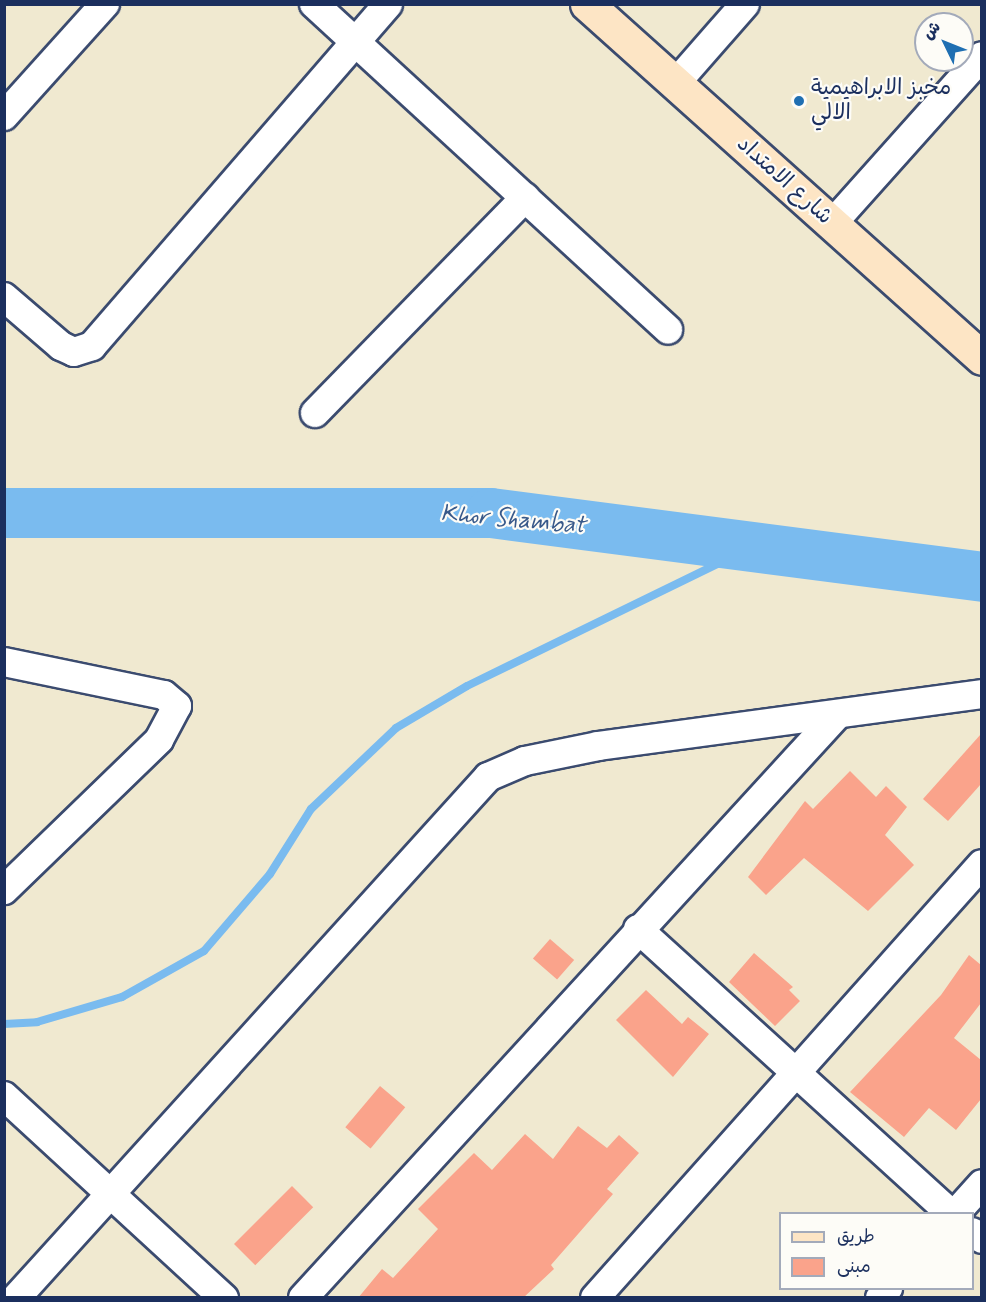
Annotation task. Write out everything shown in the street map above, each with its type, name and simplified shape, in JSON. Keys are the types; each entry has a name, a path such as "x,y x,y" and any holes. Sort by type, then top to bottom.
{"street":[{"path":"4,116 105,4"},
{"path":"314,4 668,330"},
{"path":"4,297 61,346 74,352 92,346 387,4"},
{"name":"شارع الامتداد","path":"587,4 981,358"},
{"path":"675,84 745,4"},
{"path":"832,224 981,56"},
{"path":"315,413 525,198"},
{"path":"4,662 164,695 177,706 159,740 4,890"},
{"path":"16,1298 488,777 525,761 598,746 981,694"},
{"path":"303,1298 638,929 838,714"},
{"path":"595,1298 800,1073 981,864"},
{"path":"638,929 800,1073 951,1212"},
{"path":"4,1096 224,1298"},
{"path":"955,1212 981,1184"}],"building":[{"path":"981,734 981,784 948,821 923,799"},
{"path":"850,771 876,797 886,786 907,807 885,835 914,865 868,911 804,858 766,895 748,877 805,801 813,809"},
{"path":"550,939 574,960 557,980 533,959"},
{"path":"754,953 793,987 789,990 800,1001 775,1026 729,982"},
{"path":"969,955 981,965 981,1003 954,1038 981,1060 981,1099 956,1130 929,1108 904,1137 850,1092 941,995"},
{"path":"646,990 682,1024 688,1017 709,1034 673,1077 616,1020"},
{"path":"380,1086 405,1107 371,1149 345,1127"},
{"path":"578,1126 607,1148 619,1135 639,1153 607,1189 613,1194 551,1265 554,1269 523,1298 358,1298 382,1269 393,1278 438,1229 418,1209 474,1153 492,1170 525,1134 553,1159"},
{"path":"292,1186 313,1207 255,1265 234,1244"}],"waterway":[{"name":"Khor Shambat","path":"4,513 491,513 982,577"},
{"path":"4,1024 37,1022 122,997 204,951 270,874 311,809 396,728 467,686 752,547"}],"place":[{"name":"مخبز الابراهيمية الالي","path":"799,101"}]}
